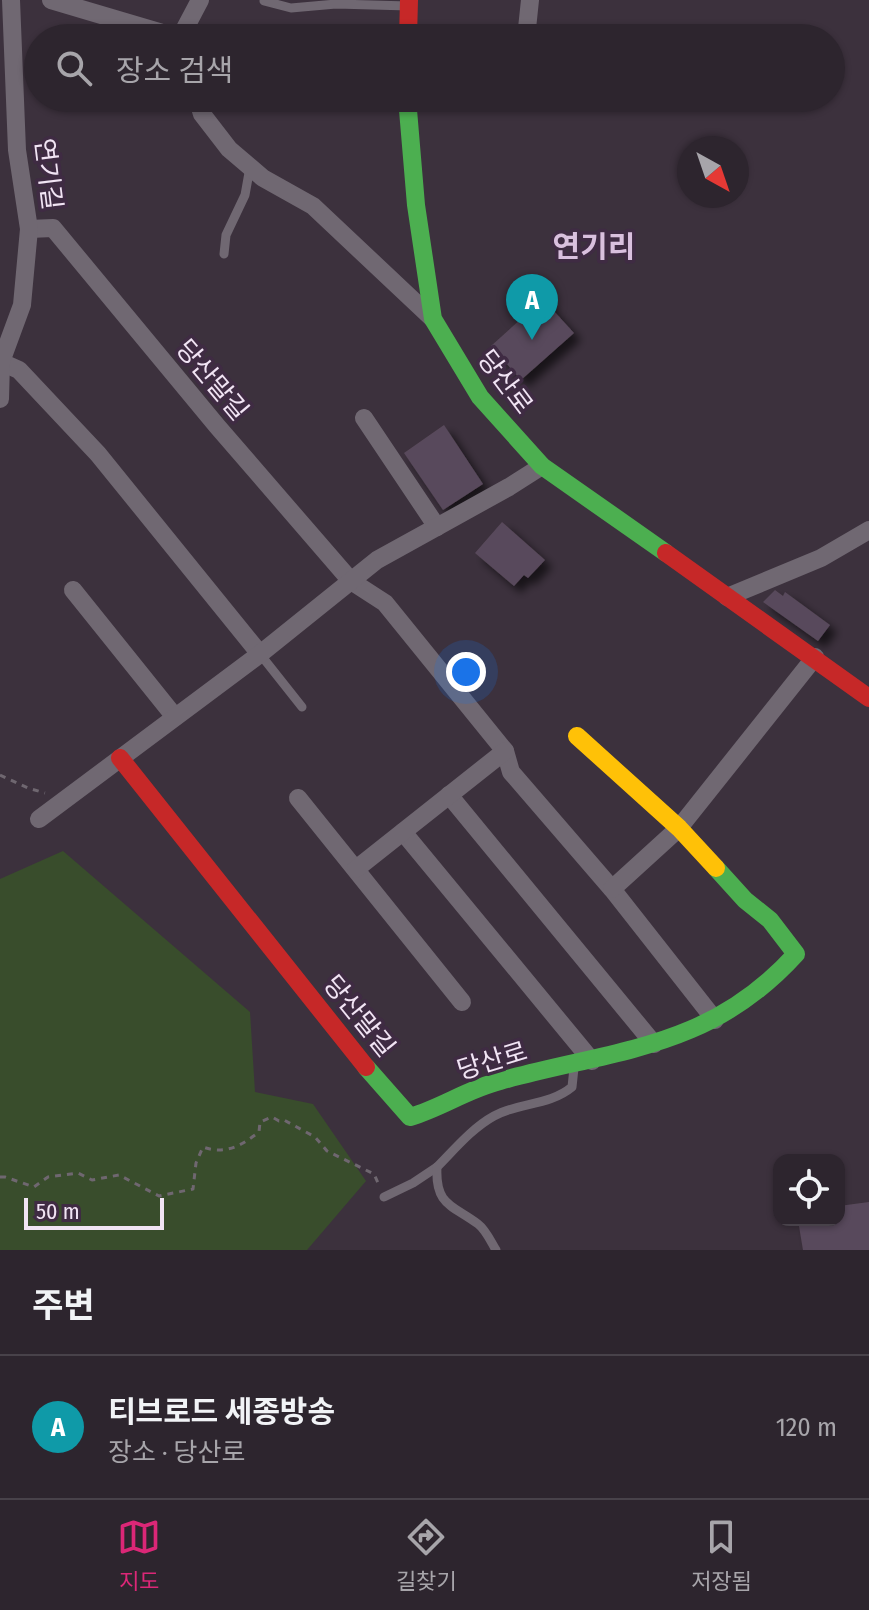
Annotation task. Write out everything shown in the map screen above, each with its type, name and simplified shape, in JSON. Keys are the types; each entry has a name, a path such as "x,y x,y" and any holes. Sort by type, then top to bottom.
{"street":[{"name":"연기길","path":"0,399 1,362 22,305 29,229 17,150 11,0"},
{"path":"51,0 132,24"},
{"path":"187,24 200,0"},
{"path":"527,24 530,0"},
{"path":"408,24 409,3"},
{"path":"201,112 229,149 263,178 313,206 433,319"},
{"name":"당산로","path":"408,112 416,205 433,319 480,397 542,466 869,698"},
{"name":"당산말길","path":"29,229 53,228 188,392 351,581 385,603 505,751"},
{"path":"1,362 19,370 98,454 260,654"},
{"path":"364,418 437,527"},
{"path":"39,819 260,654 377,560 542,466"},
{"path":"727,597 821,558 869,530"},
{"path":"73,590 175,717"},
{"path":"612,889 679,828 815,657"},
{"name":"당산로","path":"410,1117 428,1113 481,1086 654,1044 715,1020 786,967 796,954 770,920 745,900 679,828 577,736"},
{"path":"356,869 505,751 511,772 612,889 715,1020"},
{"name":"당산말길","path":"120,758 390,1097 410,1117"},
{"path":"449,795 654,1044"},
{"path":"298,798 462,1002"},
{"name":"당산로","path":"403,832 583,1063"}],"lane":[{"path":"264,1 291,8 409,3"},
{"path":"224,254 226,235 245,195 250,167"},
{"path":"260,654 302,707"},
{"path":"384,1197 437,1167 475,1129 496,1115 560,1097 572,1087 583,1063"},
{"path":"437,1167 436,1182 440,1196 450,1207 481,1225 496,1250"}],"path":[{"path":"0,775 64,801"},
{"path":"0,1177 34,1187 48,1177 78,1173 92,1180 119,1175 159,1196 176,1194 193,1189 196,1163 203,1147 218,1152 243,1145 259,1132 260,1122 272,1117 315,1137 327,1151 374,1174 384,1197"}],"green space":[{"path":"63,851 250,1012 255,1092 313,1104 366,1181 307,1250 0,1250 0,879"}],"building":[{"path":"543,299 574,333 521,380 491,346"},
{"path":"444,425 483,484 443,510 404,453"},
{"path":"502,522 545,560 528,578 524,575 514,586 475,553"},
{"path":"775,590 783,596 785,592 830,625 818,641 763,602"},
{"path":"869,1202 869,1250 803,1250 799,1226 845,1226 845,1205"}],"traffic: fast":[{"path":"408,112 416,205 433,319 480,397 542,466 666,553"},
{"path":"366,1067 410,1117 488,1084 658,1042 729,1010 763,986 796,954 770,920 745,900 716,868"}],"traffic: slow":[{"path":"577,736 679,828 716,868"}],"traffic: jam":[{"path":"408,24 409,0"},
{"path":"666,553 869,698"},
{"path":"120,758 366,1067"}],"place":[{"name":"티브로드 세종방송","path":"532,340"}],"district":[{"name":"연기리","path":"594,247"}]}
